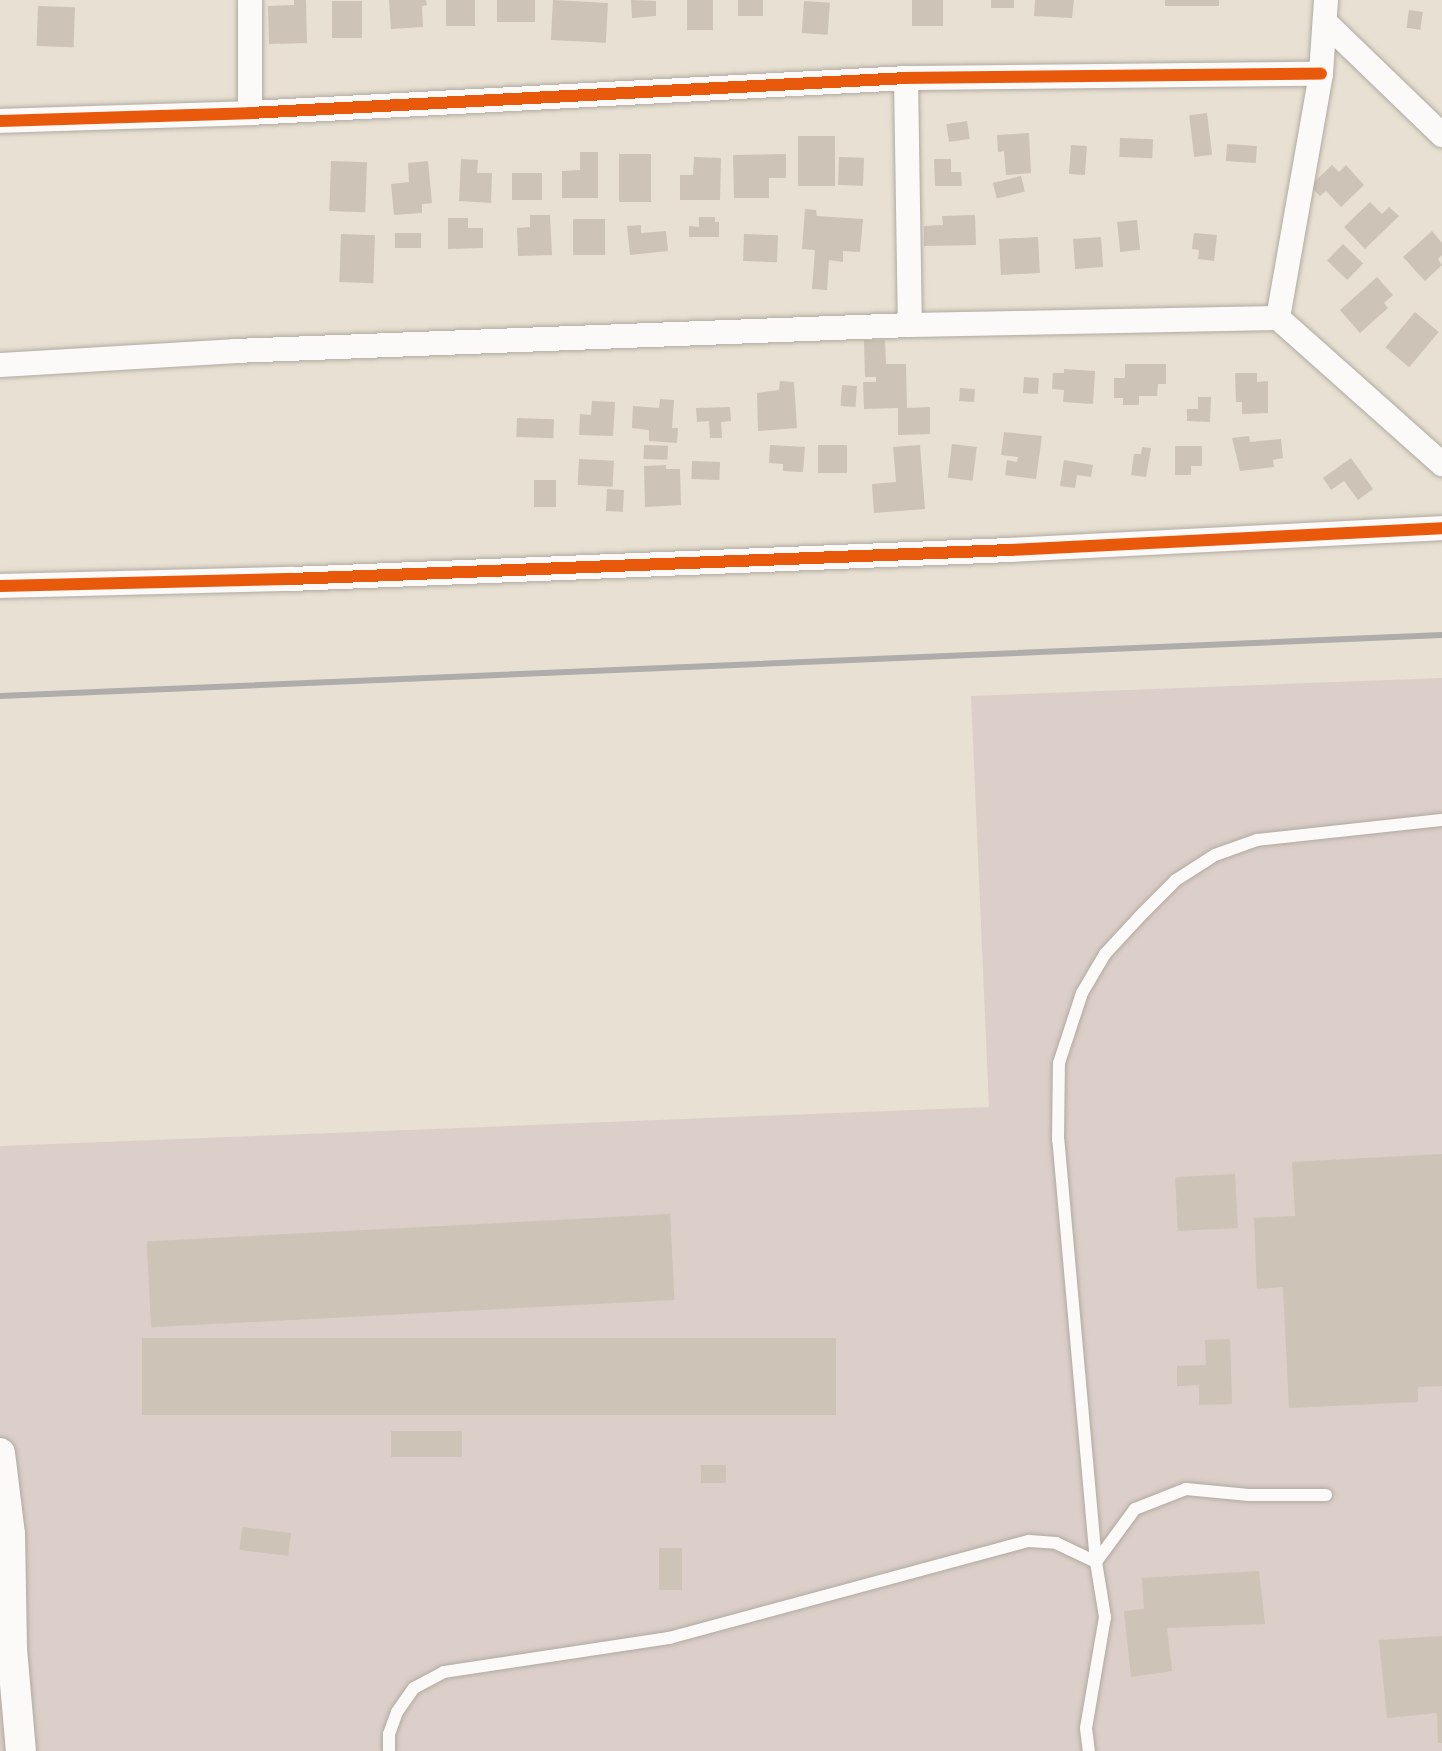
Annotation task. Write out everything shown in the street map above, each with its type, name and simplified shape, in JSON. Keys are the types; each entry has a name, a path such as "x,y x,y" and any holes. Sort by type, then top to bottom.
{"street":[{"path":"250,0 250,113"},
{"path":"1278,318 1321,74 1326,12"},
{"path":"1326,12 1442,135"},
{"path":"0,121 250,113 906,78 1321,74"},
{"path":"906,78 910,325"},
{"path":"0,365 234,351 910,325 1278,318 1442,464"},
{"path":"0,586 353,577 1011,550 1442,528"},
{"path":"0,1453 10,1534 12,1649 21,1751"}],"lane":[{"path":"1089,1751 1086,1728 1105,1617 1096,1562 1058,1140 1059,1063 1082,993 1105,954 1143,913 1176,880 1215,855 1257,840 1442,820"},
{"path":"1096,1562 1135,1509 1186,1489 1249,1495 1326,1495"},
{"path":"389,1751 389,1734 397,1712 414,1688 444,1672 669,1638 1029,1541 1056,1543 1096,1562"}],"shaded area":[{"path":"1442,678 1442,1751 0,1751 0,1146 989,1107 971,696"}],"building":[{"path":"294,0 306,0 307,43 269,44 268,6 294,5"},
{"path":"389,0 426,0 427,5 422,6 423,27 391,29"},
{"path":"446,0 475,0 475,26 446,26"},
{"path":"497,0 535,0 535,22 497,22"},
{"path":"553,0 608,3 606,43 551,40"},
{"path":"631,0 656,1 656,16 632,18"},
{"path":"687,0 713,0 713,30 687,30"},
{"path":"738,0 763,0 763,16 738,16"},
{"path":"912,0 943,0 943,26 912,26"},
{"path":"991,0 1014,0 1014,8 991,8"},
{"path":"1035,0 1074,0 1072,18 1034,16"},
{"path":"1165,0 1219,0 1219,6 1165,6"},
{"path":"332,1 362,1 362,38 332,38"},
{"path":"804,1 830,3 828,35 802,33"},
{"path":"38,6 75,7 74,47 37,46"},
{"path":"1409,10 1423,12 1420,30 1406,28"},
{"path":"1207,113 1212,155 1194,157 1189,115"},
{"path":"967,121 970,139 949,142 946,124"},
{"path":"1029,133 1031,173 1006,175 1004,151 998,152 997,135"},
{"path":"798,136 835,136 835,186 798,186"},
{"path":"1120,138 1153,139 1152,158 1119,157"},
{"path":"1227,144 1257,146 1256,163 1226,161"},
{"path":"1071,145 1087,146 1085,175 1069,174"},
{"path":"580,152 598,152 598,198 562,198 562,171 580,170"},
{"path":"619,154 651,154 651,202 619,202"},
{"path":"786,154 786,178 769,178 769,198 734,198 733,155"},
{"path":"694,157 721,158 720,200 680,200 680,175 693,175"},
{"path":"839,157 864,158 863,186 838,185"},
{"path":"461,159 478,160 477,173 492,173 491,203 459,201"},
{"path":"934,159 951,159 951,172 961,172 962,186 935,186"},
{"path":"331,161 367,162 365,212 329,211"},
{"path":"428,161 432,203 422,204 422,213 394,215 391,184 409,182 408,163"},
{"path":"1332,165 1339,172 1346,165 1364,185 1341,207 1326,191 1320,196 1310,186"},
{"path":"512,173 542,173 542,200 512,200"},
{"path":"1021,176 1025,192 997,199 993,183"},
{"path":"1370,202 1382,214 1389,207 1399,216 1365,249 1344,227"},
{"path":"805,209 816,210 817,216 863,219 860,252 843,251 843,262 829,260 827,290 812,289 815,250 802,249"},
{"path":"530,215 550,215 552,255 518,256 517,228 530,227"},
{"path":"975,215 976,245 924,246 924,226 943,225 942,216"},
{"path":"699,217 715,217 715,222 719,222 719,237 689,237 689,226 699,227"},
{"path":"448,218 468,218 468,228 483,228 483,248 448,249"},
{"path":"573,219 605,219 605,255 573,255"},
{"path":"1137,220 1140,250 1120,252 1117,222"},
{"path":"641,225 641,233 666,231 668,251 630,255 627,226"},
{"path":"1432,231 1442,243 1442,255 1438,259 1442,265 1425,281 1403,257"},
{"path":"395,233 421,233 421,248 395,248"},
{"path":"1194,233 1217,235 1214,261 1198,259 1199,250 1192,249"},
{"path":"341,234 375,235 373,283 339,282"},
{"path":"744,234 778,235 777,262 743,261"},
{"path":"1038,237 1040,273 1001,275 999,239"},
{"path":"1101,237 1103,267 1075,269 1073,239"},
{"path":"1343,244 1363,263 1347,280 1327,261"},
{"path":"1377,277 1393,295 1384,303 1388,308 1360,333 1340,310"},
{"path":"1415,312 1439,332 1409,367 1385,347"},
{"path":"864,340 885,340 886,364 906,364 907,408 930,407 930,434 898,435 898,408 864,409 863,382 876,382 876,377 865,377"},
{"path":"1125,364 1166,364 1166,384 1158,384 1157,396 1139,396 1139,405 1123,405 1123,398 1114,398 1114,378 1125,378"},
{"path":"1064,369 1095,371 1093,404 1063,402 1064,390 1052,389 1053,373 1064,373"},
{"path":"1235,373 1257,373 1257,382 1268,381 1268,413 1242,414 1242,402 1236,402"},
{"path":"1024,377 1039,378 1038,394 1023,393"},
{"path":"780,381 794,382 797,428 758,431 757,393 779,390"},
{"path":"842,385 857,386 855,407 841,406"},
{"path":"960,388 975,389 974,402 959,401"},
{"path":"1198,397 1211,397 1210,422 1187,421 1187,409 1198,409"},
{"path":"660,399 674,400 672,428 678,428 677,443 649,441 649,430 632,428 633,406 659,408"},
{"path":"592,401 615,402 613,436 579,435 580,414 591,415"},
{"path":"730,407 731,421 721,422 722,438 710,438 709,421 697,422 696,408"},
{"path":"517,418 554,419 553,438 516,437"},
{"path":"1004,432 1042,436 1036,479 1005,475 1007,460 1017,462 1018,457 1001,455"},
{"path":"1249,436 1250,442 1281,439 1283,458 1273,460 1274,467 1240,471 1232,438"},
{"path":"952,444 977,447 973,481 948,478"},
{"path":"644,445 668,446 667,460 644,459"},
{"path":"770,445 805,447 803,472 783,471 783,464 769,463"},
{"path":"818,445 847,445 847,473 818,473"},
{"path":"920,445 925,509 874,513 872,484 896,482 893,447"},
{"path":"1175,446 1202,446 1202,466 1191,466 1191,475 1175,475"},
{"path":"1142,447 1151,448 1146,477 1131,475 1134,454 1141,454"},
{"path":"1351,458 1373,489 1358,500 1344,481 1331,490 1323,478"},
{"path":"579,459 614,461 613,487 578,485"},
{"path":"1064,460 1093,465 1091,477 1077,475 1075,488 1060,486"},
{"path":"692,461 720,462 719,480 691,479"},
{"path":"666,465 666,469 680,469 681,505 645,507 644,466"},
{"path":"534,480 556,480 556,507 534,507"},
{"path":"607,489 624,490 623,512 606,511"},
{"path":"1442,1154 1442,1386 1418,1387 1418,1402 1289,1408 1283,1287 1257,1289 1254,1218 1295,1216 1292,1162"},
{"path":"1235,1174 1238,1228 1178,1231 1175,1177"},
{"path":"670,1214 675,1300 151,1327 147,1241"},
{"path":"142,1338 836,1338 836,1415 142,1415"},
{"path":"1230,1339 1232,1404 1199,1405 1199,1385 1177,1386 1177,1366 1206,1365 1205,1340"},
{"path":"391,1431 462,1431 462,1457 391,1457"},
{"path":"701,1465 726,1465 726,1483 701,1483"},
{"path":"242,1527 291,1533 288,1556 240,1550"},
{"path":"659,1548 682,1548 682,1590 659,1590"},
{"path":"1259,1571 1265,1624 1167,1628 1172,1671 1131,1677 1124,1611 1144,1609 1142,1578"},
{"path":"1442,1636 1442,1743 1438,1743 1437,1713 1387,1718 1379,1640"}],"railway":[{"path":"0,696 1442,635"}],"cycle path":[{"path":"0,121 250,113 906,78 1321,74"},
{"path":"0,586 291,579 1011,550 1442,528"}]}
